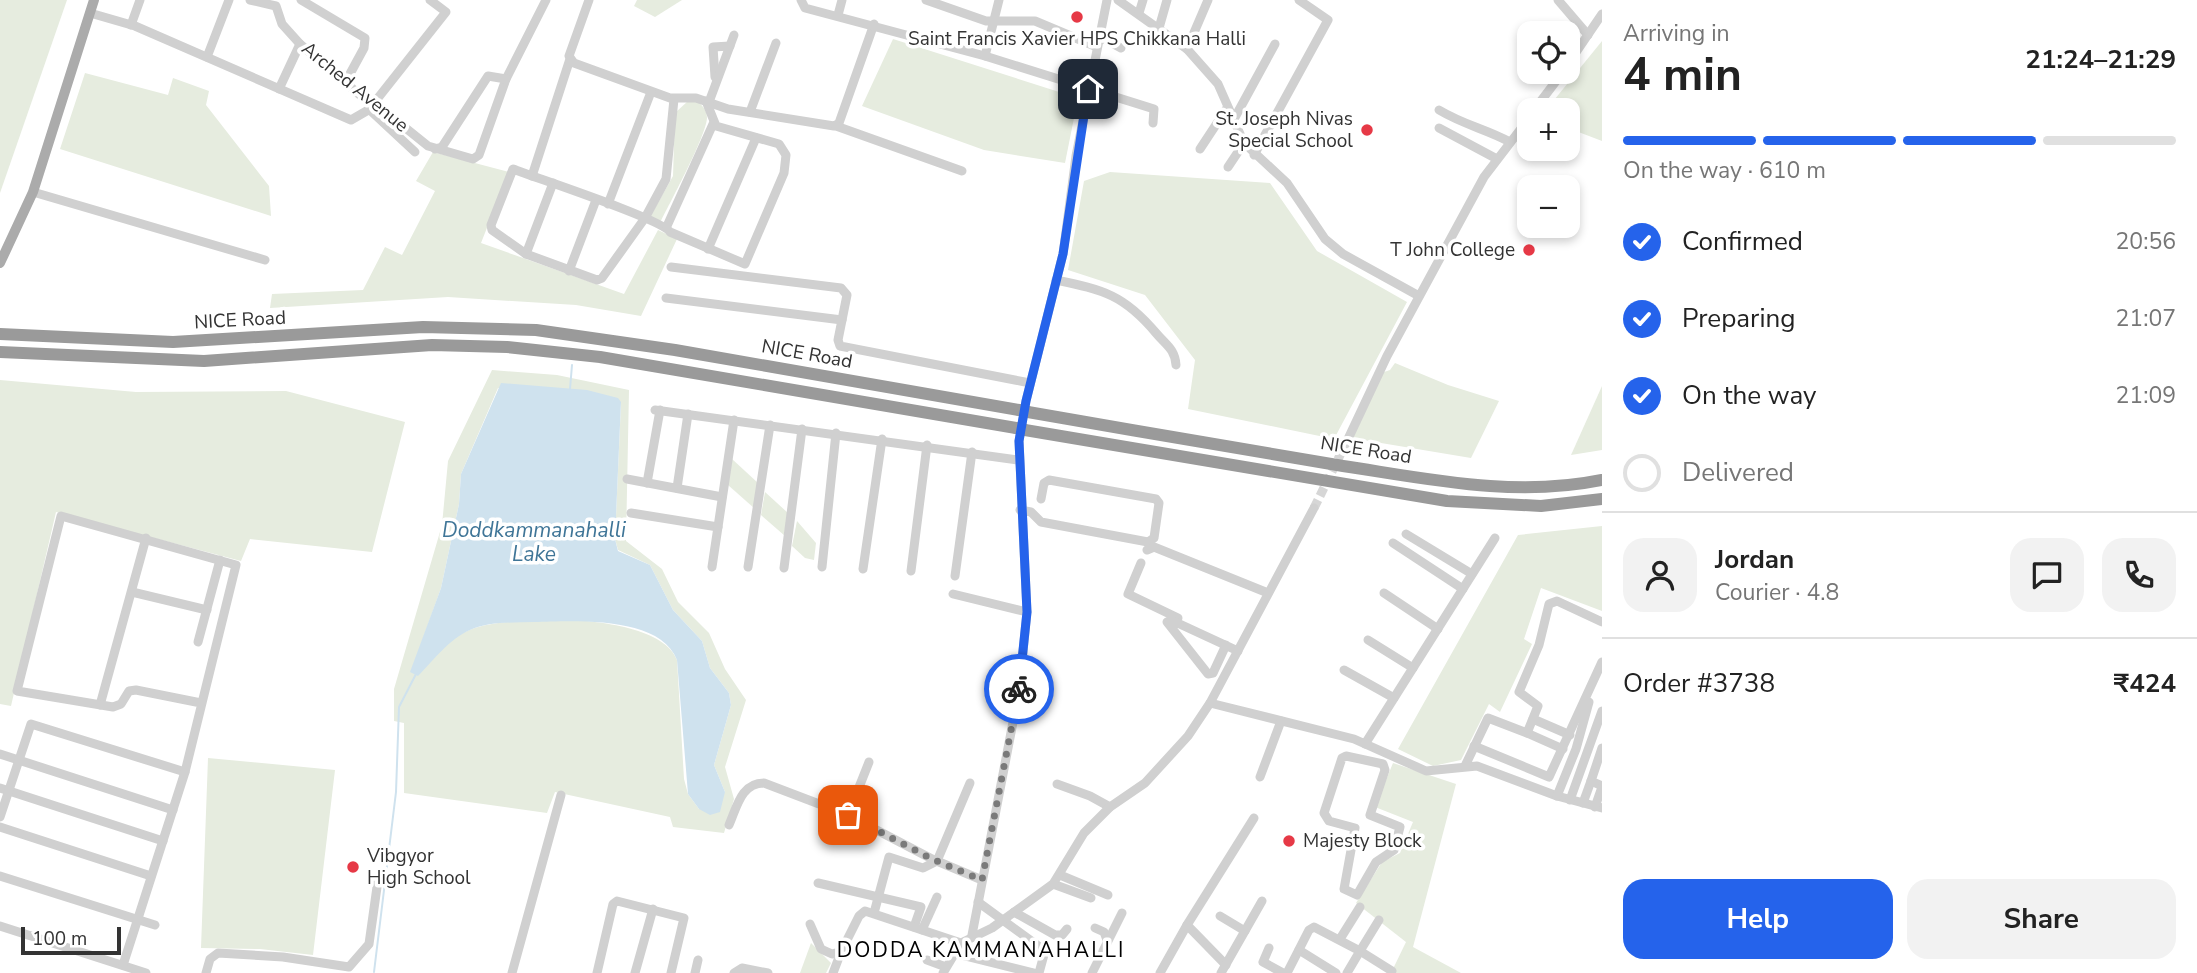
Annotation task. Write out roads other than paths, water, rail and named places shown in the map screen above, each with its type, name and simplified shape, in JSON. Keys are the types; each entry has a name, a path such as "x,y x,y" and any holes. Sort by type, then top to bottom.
{"highway":[{"name":"NICE Road","path":"0,334 173,342 368,330 470,327 565,333 1468,485 1540,488 1602,480"},
{"name":"NICE Road","path":"0,352 183,361 459,345 566,352 1447,501 1541,506 1602,499"}],"main road":[{"path":"0,263 33,192 94,0"}],"street":[{"path":"131,25 140,0"},
{"path":"207,57 229,0"},
{"name":"Arched Avenue","path":"250,0 280,2 282,24 300,44 370,104 435,149"},
{"path":"301,0 365,38 364,48 345,83"},
{"path":"90,13 131,25 351,120 370,104 446,12 430,0"},
{"path":"435,149 477,158 506,79 546,0"},
{"path":"533,176 589,0"},
{"path":"801,0 805,8 874,24 985,56 1154,109 1153,123"},
{"path":"838,15 842,0"},
{"path":"926,0 993,22 1030,20 1097,47"},
{"path":"985,56 999,0"},
{"path":"972,935 1019,691 1027,612 1018,460 1030,383 1056,280 1088,89 1107,0"},
{"path":"1118,0 1187,49 1218,84 1244,143 1287,183 1316,229 1343,254 1419,296"},
{"path":"1139,13 1143,0"},
{"path":"1159,28 1167,0"},
{"path":"1187,49 1208,0"},
{"path":"1254,155 1328,20 1300,0"},
{"path":"1558,0 1588,35"},
{"path":"1580,47 1602,14"},
{"path":"836,126 874,24"},
{"path":"667,226 713,124 707,101 734,35"},
{"path":"1099,36 1122,48"},
{"path":"750,112 776,43"},
{"path":"279,89 300,44"},
{"path":"1233,121 1275,44"},
{"path":"716,83 713,47 730,46"},
{"path":"570,59 674,99 696,98 750,112 836,126 962,171"},
{"path":"435,149 442,147 488,76 506,79"},
{"path":"1543,98 1554,84"},
{"path":"608,204 651,92"},
{"path":"674,99 666,179 645,218 602,278 597,280 526,254 492,230 491,225 513,169 552,183 596,200 608,204 645,218 667,226 670,232 740,264 747,261 787,163 782,146 713,124"},
{"path":"370,104 415,152"},
{"path":"1200,149 1227,108"},
{"path":"1439,110 1464,125 1496,134 1510,142"},
{"path":"1438,128 1497,159"},
{"path":"1348,439 1419,296 1484,177 1517,133"},
{"path":"708,249 756,138"},
{"path":"1228,167 1244,143"},
{"path":"526,254 552,183"},
{"path":"33,192 265,260"},
{"path":"569,271 596,200"},
{"path":"671,267 841,288 846,295 838,340 844,347 1030,383"},
{"path":"1056,280 1106,291 1131,305 1173,351 1176,365"},
{"path":"666,298 842,320"},
{"path":"647,483 657,410 927,445 1018,460"},
{"path":"677,488 688,414"},
{"path":"712,567 734,420"},
{"path":"748,567 769,425"},
{"path":"784,568 802,429"},
{"path":"822,567 836,433"},
{"path":"863,569 882,439"},
{"path":"911,571 927,445"},
{"path":"955,576 972,452"},
{"path":"626,479 722,497"},
{"path":"1020,510 1031,512 1041,522 1148,542 1154,538 1159,503 1156,499 1047,480 1041,499"},
{"path":"927,960 946,971 953,953 961,943 1004,919 1053,884 1084,833 1110,807 1144,783 1188,736 1210,703 1314,508"},
{"path":"631,513 718,527"},
{"path":"123,965 185,772 235,564 146,538 60,518 17,691 118,706 129,691 136,690 201,703"},
{"path":"1406,534 1472,574"},
{"path":"100,705 146,538"},
{"path":"1365,744 1495,538"},
{"path":"1393,543 1463,589"},
{"path":"1147,550 1154,547 1268,593"},
{"path":"198,642 220,560"},
{"path":"1141,563 1128,592 1130,597 1239,649"},
{"path":"132,592 207,610"},
{"path":"1384,593 1438,628"},
{"path":"953,594 1027,612"},
{"path":"1527,733 1538,706 1518,692 1539,645 1549,604 1557,601 1602,622"},
{"path":"1226,645 1213,673 1209,674 1167,622 1171,620 1239,649"},
{"path":"1368,640 1413,668"},
{"path":"1474,746 1549,777 1600,666"},
{"path":"1557,796 1576,749 1600,666"},
{"path":"1344,670 1394,698"},
{"path":"1210,703 1365,744 1383,758"},
{"path":"1570,800 1602,711"},
{"path":"1465,766 1490,717 1563,749"},
{"path":"1533,719 1570,735"},
{"path":"1260,777 1281,721"},
{"path":"0,817 5,789 19,760 31,723 185,772"},
{"path":"1583,803 1602,748"},
{"path":"1477,766 1484,751"},
{"path":"0,754 173,810"},
{"path":"1355,828 1329,821 1324,813 1342,758 1383,758 1426,771 1477,766 1557,796 1598,808 1602,786 1591,781"},
{"path":"1370,815 1400,827 1394,850 1376,862 1360,893 1353,895 1344,889 1355,828 1370,815 1383,758"},
{"path":"848,815 869,762"},
{"path":"729,825 744,791 757,783 848,815 937,861 982,880"},
{"path":"874,913 889,857 923,868 937,861 970,783"},
{"path":"1057,784 1090,796 1110,807"},
{"path":"5,789 163,841"},
{"path":"512,973 561,795"},
{"path":"1160,973 1254,818"},
{"path":"0,827 151,876"},
{"path":"1060,875 1108,895"},
{"path":"0,876 155,925"},
{"path":"206,973 209,959 218,953 304,959 348,967 369,944 378,880"},
{"path":"818,883 877,899 921,907 918,928"},
{"path":"1053,884 1091,898"},
{"path":"918,928 937,897"},
{"path":"597,973 614,901 681,916 685,920 671,973"},
{"path":"1187,925 1223,969 1262,901"},
{"path":"953,953 1037,973 1045,951 978,902"},
{"path":"1340,939 1360,907"},
{"path":"635,973 653,909"},
{"path":"833,973 859,916 865,911 961,943"},
{"path":"1014,912 1055,935 1062,935 1067,929"},
{"path":"1092,973 1122,913"},
{"path":"1220,916 1245,932"},
{"path":"1348,973 1379,920"},
{"path":"810,924 821,949 832,954 841,952"},
{"path":"0,926 146,973"},
{"path":"1269,948 1263,962 1285,973 1312,927 1340,939 1392,971"},
{"path":"1095,928 1104,932 1107,940"},
{"path":"1299,950 1336,973"},
{"path":"695,973 698,960"},
{"path":"734,973 742,968 768,973"}],"water":[{"name":"Doddkammanahalli Lake","path":"501,383 587,390 618,398 621,402 615,539 618,551 650,565 673,610 702,641 710,668 729,693 731,705 714,765 725,792 720,812 710,815 699,809 688,794 677,660 668,645 653,635 635,628 592,622 494,624 470,630 455,639 418,676 410,672 441,588 459,504 461,474"}],"waterway":[{"path":"570,389 572,365"},
{"path":"374,972 396,792 399,707 416,674"}],"tunnel":[{"path":"1314,508 1348,439"}],"place":[{"name":"Saint Francis Xavier HPS Chikkana Halli","path":"1077,17"},
{"name":"St. Joseph Nivas Special School","path":"1367,130"},
{"name":"T John College","path":"1529,250"},
{"name":"Majesty Block","path":"1289,841"},
{"name":"Vibgyor High School","path":"353,867"}],"district":[{"name":"DODDA KAMMANAHALLI","path":"981,950"}]}
